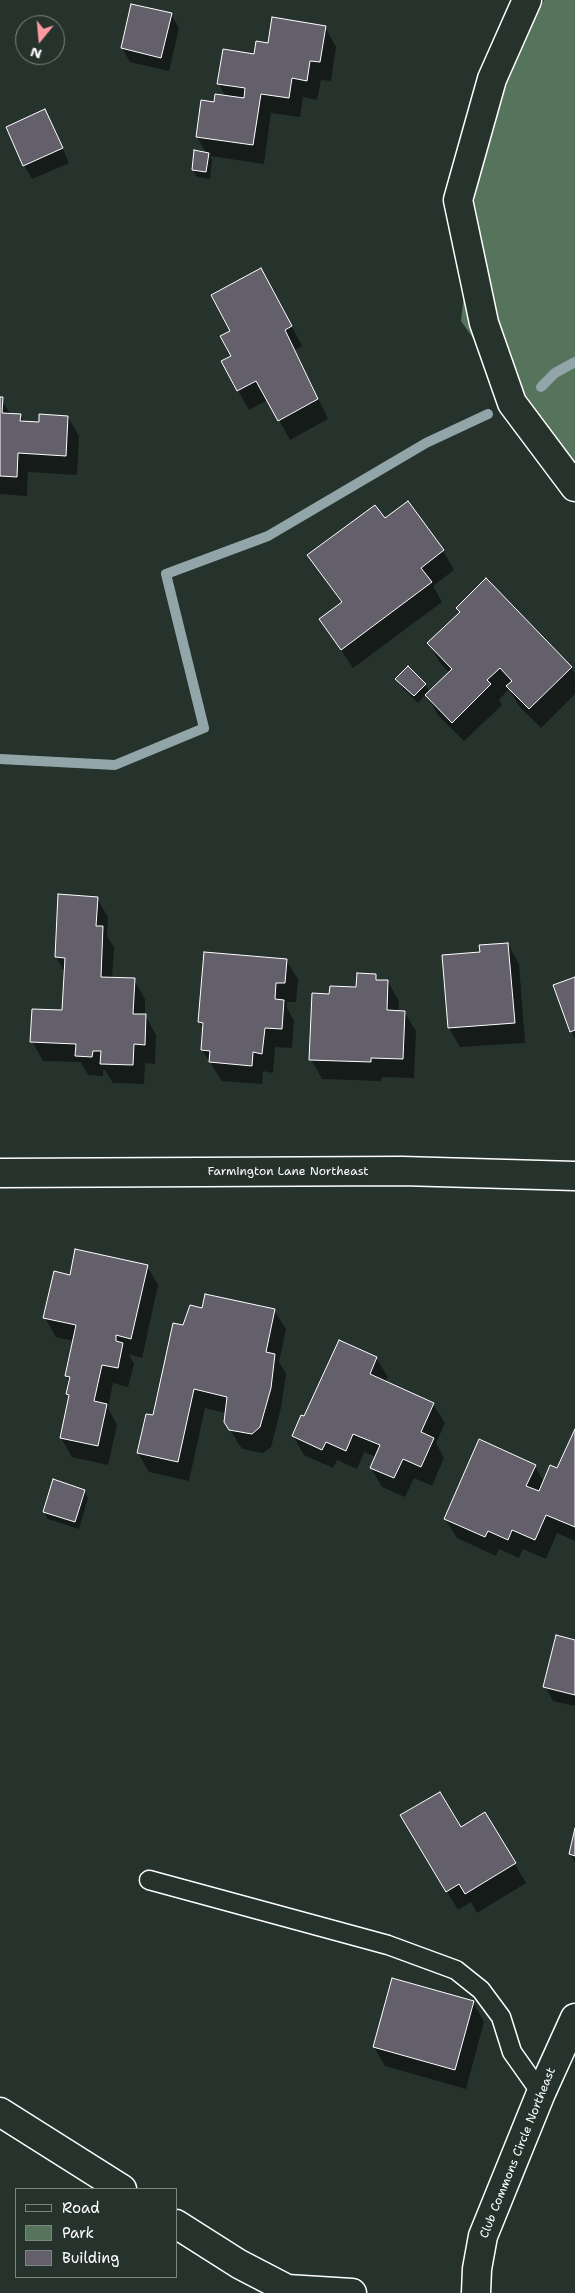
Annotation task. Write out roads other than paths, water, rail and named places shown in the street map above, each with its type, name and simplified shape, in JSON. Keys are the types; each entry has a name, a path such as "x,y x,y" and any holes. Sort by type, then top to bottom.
{"street":[{"path":"526,0 492,79 458,200 484,323 512,403 575,487"},
{"name":"Farmington Lane Northeast","path":"0,1173 402,1171 575,1176"},
{"name":"Club Commons Circle Northeast","path":"476,2293 476,2269 482,2236 541,2092 575,2018"},
{"path":"0,2112 120,2188"},
{"path":"178,2225 239,2264 287,2289 352,2293"}],"lane":[{"path":"149,1880 388,1945 456,1970 481,1990 501,2017 512,2052 541,2092"}],"waterway":[{"path":"541,387 555,373 575,362"},
{"path":"0,759 115,765 204,728 166,574 268,536 426,443 488,414"}]}
